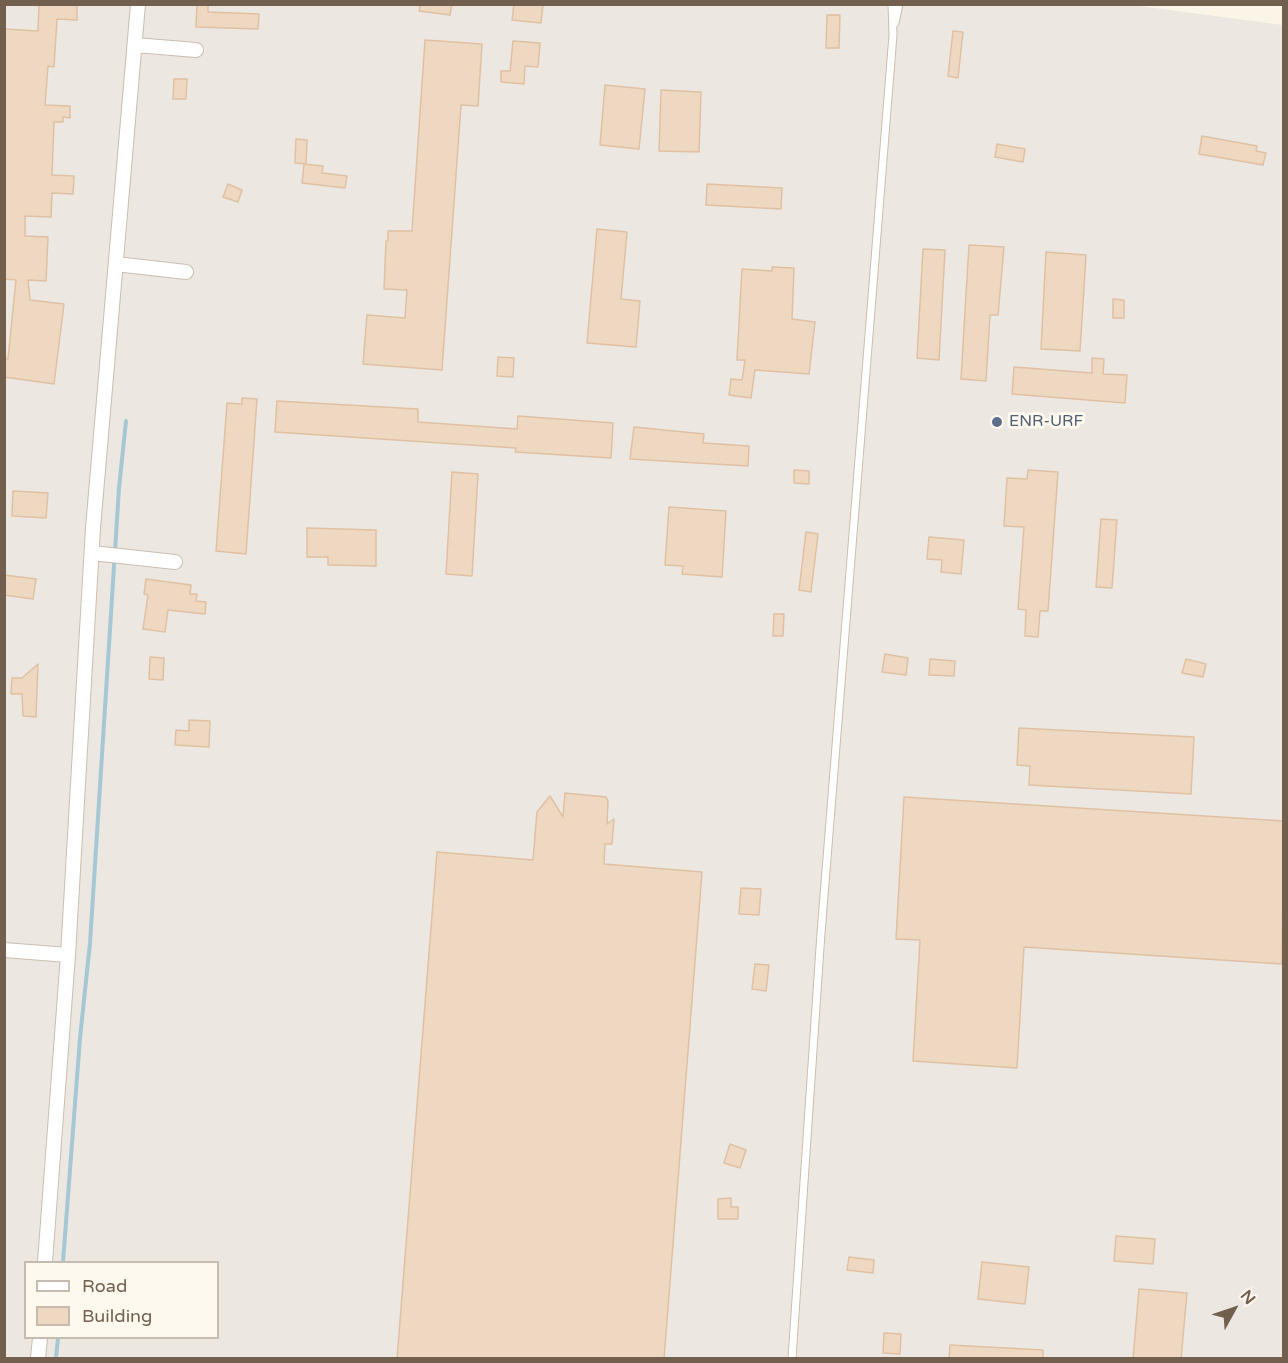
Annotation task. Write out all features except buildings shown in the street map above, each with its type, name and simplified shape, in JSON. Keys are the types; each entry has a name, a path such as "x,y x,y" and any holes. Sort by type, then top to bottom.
{"street":[{"path":"45,1261 68,955 92,553 138,4"},
{"path":"135,45 196,50"},
{"path":"116,264 186,272"},
{"path":"92,553 175,562"},
{"path":"4,950 68,955"},
{"path":"38,1359 40,1339"}],"lane":[{"path":"892,4 893,35"},
{"path":"792,1359 820,933 893,35 899,4"}],"shaded area":[{"path":"1124,4 1283,25 1283,1358 5,1358 5,5"}],"waterway":[{"path":"63,1261 80,1038 90,943 119,488 126,421"},
{"path":"56,1358 58,1339"}],"place":[{"name":"ENR-URF","path":"997,422"}]}
